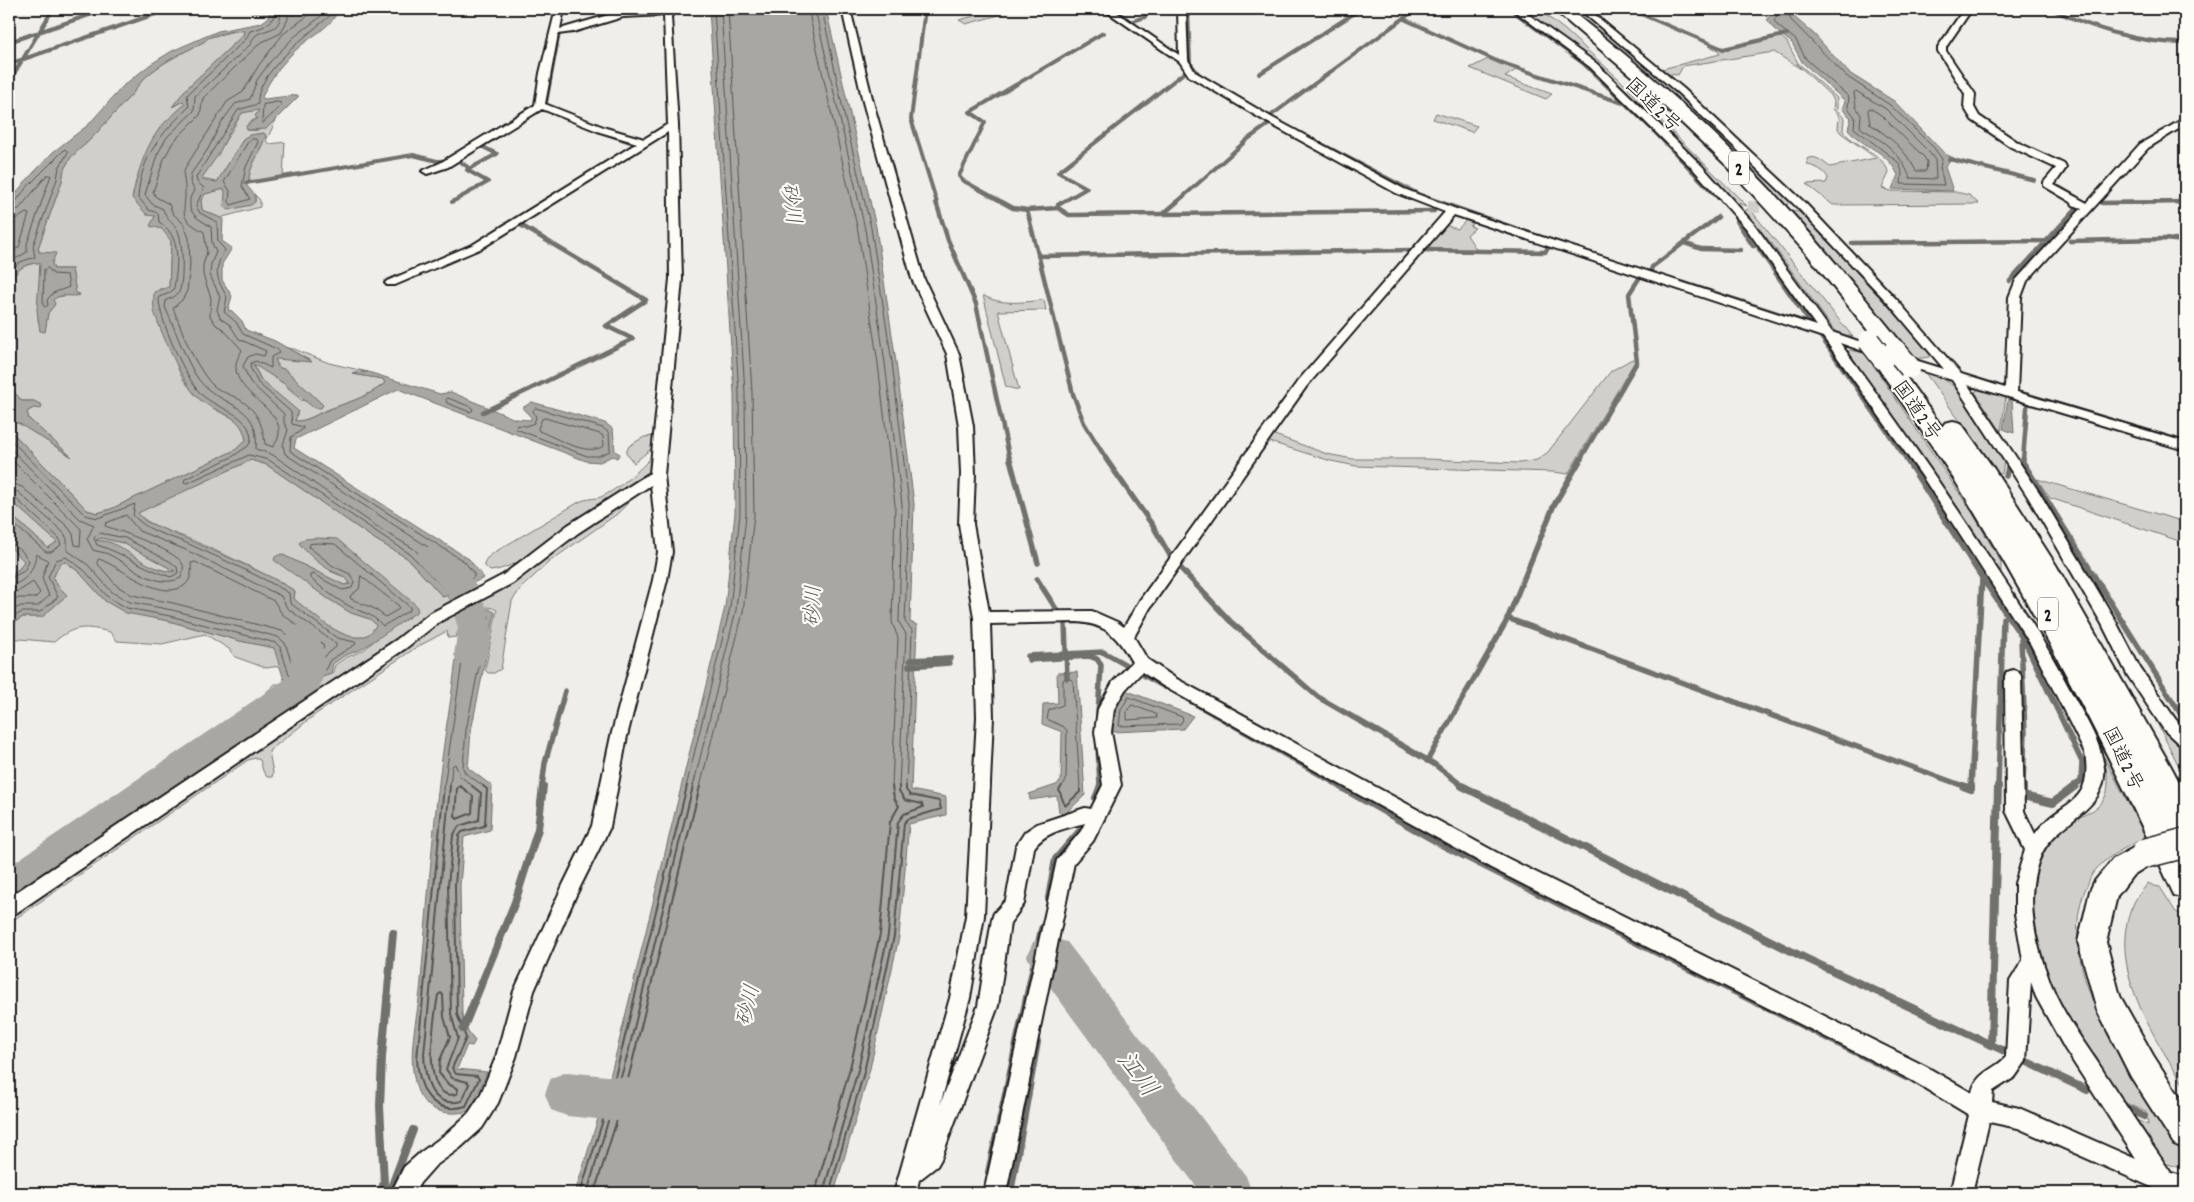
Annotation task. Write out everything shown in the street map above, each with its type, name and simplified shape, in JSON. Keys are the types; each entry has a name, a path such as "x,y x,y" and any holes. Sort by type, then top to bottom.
{"highway":[{"name":"国道2号","path":"1550,9 1580,34 1716,164 1889,354 2006,505 2068,607 2131,718 2185,822"},
{"name":"国道2号","path":"1560,9 1674,106 1732,161 1786,217 1833,272 1889,354 2043,606 2103,715 2185,885"},
{"path":"1527,10 1580,34"}],"main road":[{"path":"2185,843 2146,852 2123,867 2104,891 2092,942 2107,1000 2142,1066 2185,1132"}],"street":[{"path":"540,106 558,32 560,9"},
{"path":"846,9 868,102 918,279 953,354 966,426 968,474 966,524 982,618 986,717 976,916 960,998 904,1193"},
{"path":"1107,9 1178,58 1184,60"},
{"path":"1182,9 1184,60 1186,67 1192,74 1268,119 1400,191 1452,211 1958,378 2185,446"},
{"path":"1583,9 1681,91 1802,206 1893,302 1958,378 2034,495 2109,622 2134,672 2170,726 2185,739"},
{"path":"1968,9 1942,47 1942,51 1970,94 1970,113 1984,125 2015,145 2060,166 2061,168 2049,182 2049,186 2065,192 2083,205"},
{"path":"1527,10 1593,64 1698,168 1767,249 1932,481 2037,642 2093,753 2096,771 2092,789 2083,802 2044,835 2034,850 2024,883 2025,923 2033,962 2043,990 2072,1042 2167,1187"},
{"path":"402,1193 412,1175 428,1158 453,1141 475,1120 488,1103 506,1057 524,992 569,891 601,827 619,736 660,580 665,552 657,475 676,279 673,125 666,11 622,14 558,32"},
{"path":"427,171 436,169 452,160 540,106 548,107 603,130 645,142"},
{"path":"2011,395 2015,297 2022,280 2083,205 2144,146 2185,121"},
{"path":"390,283 478,246 673,125"},
{"path":"1785,207 1802,206"},
{"path":"1733,207 1748,207"},
{"path":"1126,637 1145,604 1302,384 1452,211"},
{"path":"9,907 401,644 434,618 453,606 487,592 508,579 573,530 657,475"},
{"path":"982,618 1077,616 1092,617 1112,626 1126,637 1136,667 1169,682 1497,862 1918,1073 1981,1110 1998,1112 2019,1118 2167,1187 2185,1188"},
{"path":"995,1193 1066,860 1087,836 1112,785 1103,732 1106,709 1119,686 1136,667"},
{"path":"2014,676 2015,811 2034,850"},
{"path":"910,1174 930,1160 988,1006 1001,919 1015,904 1025,846 1031,837 1043,829 1085,815 1095,818"},
{"path":"1961,1193 1981,1110 1983,1090 1986,1084 2008,1070 2016,1056 2020,981 2033,962"}],"shaded area":[{"path":"989,9 1006,9 996,12 999,15 966,24 959,20 982,14"},
{"path":"1521,9 1538,9 1565,30 1619,79 1747,206 1735,202 1615,80 1528,13 1530,11"},
{"path":"1567,9 1579,9 1676,92 1791,202 1784,206"},
{"path":"239,30 244,31 243,35 185,90 174,106 184,101 185,104 159,131 144,159 135,184 155,216 153,222 168,234 171,241 169,288 159,289 172,351 180,374 187,385 203,401 237,421 244,432 246,440 235,450 111,509 97,513 87,510 9,429 9,424 14,422 20,424 69,455 29,419 27,412 33,408 34,401 22,401 9,386 9,287 13,277 20,269 34,263 40,263 38,321 45,331 48,313 55,304 52,300 56,297 80,294 76,293 72,269 54,269 38,248 62,181 64,169 71,157 91,139 139,84 156,69 205,41 207,38"},
{"path":"1781,37 1787,42 1798,63 1837,98 1837,110 1844,118 1843,131 1881,160 1889,173 1882,188 1891,191 1956,192 1969,195 1979,204 1833,205 1806,184 1826,183 1828,178 1820,169 1808,165 1807,159 1816,158 1830,167 1876,158 1841,133 1838,129 1839,116 1833,109 1834,101 1832,97 1796,63 1801,69 1774,52 1683,66 1678,75 1668,74 1662,69 1720,54 1718,50 1709,46 1712,45 1728,49"},
{"path":"1488,59 1516,70 1505,77 1552,94 1546,99 1470,68"},
{"path":"259,110 258,118 248,123 247,130 263,129 276,120 266,141 270,144 285,142 283,177 248,182 251,169 266,136 264,133 244,138 217,182 202,181 201,179 242,113"},
{"path":"1436,113 1477,126 1472,132 1433,119"},
{"path":"224,189 225,192 255,202 255,195 260,200 260,207 223,217 223,219 202,210 201,200 205,194"},
{"path":"1749,208 1857,342 1837,334 1772,244 1745,213"},
{"path":"1786,208 1801,213 1857,270 1857,273 1901,320 1905,320 1931,354 1929,357 1914,359 1850,278"},
{"path":"1467,219 1475,222 1470,226 1475,228 1467,235 1476,249 1422,249 1444,225 1458,229"},
{"path":"983,295 1005,302 1044,300 1046,310 998,311 1019,390 1006,387"},
{"path":"287,348 329,363 368,372 359,371 353,374 383,379 385,383 371,393 356,400 307,419 295,421 297,411 261,380 253,363 283,383 301,400 323,405 286,370 278,367 275,358 311,361"},
{"path":"1848,351 1865,353 1972,512 2001,562 2001,572 1854,360"},
{"path":"1632,359 1635,361 1568,474 1356,466 1331,461 1267,441 1272,434 1327,454 1353,459 1426,459 1520,463 1537,460 1548,452 1611,371"},
{"path":"1923,370 1946,381 1958,391 2004,461 2002,474 1998,474"},
{"path":"1980,388 2006,396 2001,431 1975,392"},
{"path":"654,436 655,441 652,448 634,463 626,453 629,446 644,437"},
{"path":"653,455 652,471 649,475 531,554 500,569 490,571 484,565 486,559 495,552 579,502 601,497 622,484"},
{"path":"251,460 267,465 376,540 407,558 443,597 447,595 453,604 9,901 9,893 283,705 311,681 332,674 335,665 345,658 364,650 385,631 417,611 415,605 330,571 347,578 350,584 344,585 281,554 311,586 327,598 351,613 370,619 377,625 369,634 359,637 347,635 335,630 312,614 294,599 295,591 283,584 192,540 155,526 137,513"},
{"path":"2037,479 2185,522 2185,543 2050,498"},
{"path":"634,494 637,494 617,514 549,562 521,588 512,601 501,669 494,673 488,673 485,670 497,610 485,607 465,612 456,637 448,638 447,631 417,647 316,714 269,751 272,777 267,777 260,760 255,758 248,760 9,923 9,913 301,715 411,644 424,632 449,615 494,595 505,588 566,540"},
{"path":"9,499 57,542 48,548 9,513"},
{"path":"101,538 123,543 175,571 152,566 112,544 95,540"},
{"path":"9,546 24,561 20,568 9,576"},
{"path":"66,562 80,573 105,601 128,613 169,621 240,641 275,648 280,666 266,668 235,657 229,649 205,634 162,644 117,641 110,632 87,628 68,632 54,642 9,638 9,625 23,617 42,617 67,595 59,588 53,578 60,563"},
{"path":"275,684 280,684 277,693 69,840 172,759 257,701"},
{"path":"2156,721 2185,749 2185,778"},
{"path":"2104,757 2146,837 2110,857 2090,877 2079,914 2078,939 2081,964 2088,990 2111,1038 2137,1081 2183,1148 2185,1169 2164,1163 2134,1119 2148,1125 2146,1111 2124,1102 2111,1088 2067,1017 2054,992 2035,939 2031,912 2033,885 2041,859 2050,844 2069,824 2100,805 2104,799 2107,792 2108,777"},
{"path":"2148,883 2160,887 2175,911 2185,918 2185,1087 2148,1024 2129,976 2125,952 2126,928 2134,902"}],"water":[{"path":"255,9 339,9 326,26 297,49 287,60 272,78 262,97 264,99 298,95 298,97 266,129 247,130 246,126 257,118 255,116 259,110 242,113 231,129 218,155 201,179 217,182 244,138 264,133 266,136 251,169 247,186 255,195 255,202 251,205 229,210 224,207 224,189 205,194 201,200 202,210 223,219 222,241 232,248 222,264 222,280 232,296 228,310 232,311 242,321 246,330 275,341 312,362 275,359 278,367 286,370 323,405 321,408 314,408 283,383 253,364 261,380 298,411 295,421 307,419 356,400 371,393 385,383 383,379 352,374 368,372 440,394 451,392 515,419 531,420 531,417 522,408 532,402 605,423 613,429 615,451 620,454 617,458 612,456 600,462 586,461 398,389 296,439 294,448 469,559 484,578 468,585 469,588 443,597 407,558 376,540 267,465 251,460 138,513 145,521 273,578 295,591 294,599 312,614 335,630 347,635 359,637 368,634 376,625 370,619 351,613 327,598 274,560 275,557 281,554 344,585 350,584 344,577 317,561 299,543 304,539 337,539 416,605 418,611 362,649 344,656 333,664 331,673 313,679 285,683 274,648 240,641 169,621 126,613 105,601 80,573 66,562 60,563 53,578 67,595 42,617 23,617 9,625 9,576 20,568 24,561 9,546 9,513 48,548 57,542 9,499 9,429 87,510 97,513 111,509 235,450 246,440 239,424 233,418 204,403 197,397 172,356 154,311 154,292 169,287 171,241 162,229 150,226 155,216 147,215 132,198 142,163 152,139 163,124 185,104 183,101 172,107 185,90 243,35 244,31 212,36 156,69 139,84 91,139 71,157 64,169 62,181 38,248 39,252 56,253 52,263 54,269 72,269 76,293 80,295 60,296 53,300 55,304 48,313 45,332 40,331 37,310 40,263 34,263 20,269 13,277 9,287 9,204 23,184 53,152 88,125 124,85 151,64 172,51 218,31 261,23 268,18 270,13 252,12","holes":["101,538 123,543 175,571 152,566 112,543 96,540"]},
{"name":"砂川","path":"709,9 826,9 876,227 914,504 910,622 917,625 911,790 946,797 946,815 909,824 899,937 869,1073 834,1193 575,1193 617,1050 725,607 735,513 734,393"},
{"path":"1772,9 1790,9 1794,17 1814,34 1849,73 1894,101 1945,154 1956,159 1947,163 1945,167 1953,191 1892,189 1898,175 1893,166 1881,154 1854,136 1848,129 1851,118 1842,109 1845,101 1802,62 1792,43 1774,29 1767,19 1773,12"},
{"path":"9,386 22,401 34,401 42,405 41,409 33,408 27,412 29,419 72,457 20,424 14,422 9,424"},
{"path":"2008,399 2012,400 2014,433 2003,429"},
{"path":"479,609 489,609 495,612 471,731 468,768 492,786 490,830 464,837 460,885 462,1014 468,1032 475,1041 472,1046 467,1045 457,1069 487,1072 470,1111 452,1113 435,1110 423,1100 415,1082 412,1057 445,733 461,634 467,613"},
{"path":"1077,672 1085,795 1064,815 1059,812 1057,796 1030,800 1029,794 1056,785 1061,781 1062,732 1042,724 1043,704 1058,703 1057,673"},
{"path":"1125,690 1193,716 1183,729 1113,732 1114,716"}],"waterway":[{"path":"39,32 53,9"},
{"path":"39,32 107,9"},
{"path":"23,59 170,9"},
{"path":"925,9 911,119 937,203"},
{"path":"1133,21 1145,17 1145,9"},
{"path":"1188,9 1190,63 1201,77"},
{"path":"1259,74 1361,9"},
{"path":"1269,117 1415,10 1412,9"},
{"path":"1510,9 1584,64 1654,131 1718,198"},
{"path":"1629,9 1723,49 1787,34"},
{"path":"2051,9 2116,34 2133,38 2185,43"},
{"path":"1404,19 1499,62 1623,103"},
{"path":"546,103 560,28"},
{"path":"9,42 39,32"},
{"path":"23,59 39,32"},
{"path":"1004,203 962,180 959,176 985,122 970,112 1103,33"},
{"path":"9,64 23,59"},
{"path":"9,82 23,59"},
{"path":"1061,203 1087,188 1058,172 1185,72"},
{"path":"1176,203 1248,139 1269,124"},
{"path":"602,132 636,144"},
{"path":"1312,139 1420,195 1443,203"},
{"path":"452,202 488,182 467,170 497,154 481,146 485,143"},
{"path":"246,183 413,155 437,161 458,160 469,168"},
{"path":"1949,159 2034,180"},
{"path":"2059,187 2082,202"},
{"path":"936,202 948,240 976,304 1010,460"},
{"path":"1002,202 1013,208 1027,210"},
{"path":"1058,208 1058,205 1063,202"},
{"path":"1163,214 1177,202"},
{"path":"1439,202 1520,230"},
{"path":"2046,241 2082,202"},
{"path":"2102,203 2185,202"},
{"path":"1027,210 1058,208"},
{"path":"1058,208 1069,215 1163,214"},
{"path":"1027,210 1038,256"},
{"path":"1163,214 1434,211"},
{"path":"1650,273 1652,267 1718,217"},
{"path":"483,412 633,339 606,326 646,300 519,224 523,221"},
{"path":"1737,221 1753,246 1755,246"},
{"path":"2070,241 2164,239 2185,241"},
{"path":"1852,243 2046,241"},
{"path":"2010,281 2046,241"},
{"path":"1684,243 1701,249 1740,250"},
{"path":"1420,250 1545,252 1549,247"},
{"path":"1759,249 1810,323"},
{"path":"1038,256 1413,250"},
{"path":"1038,256 1073,394 1084,423 1107,460"},
{"path":"1580,460 1637,362 1629,294 1640,277"},
{"path":"1684,283 1811,324"},
{"path":"1819,334 1907,460"},
{"path":"1972,378 1996,385"},
{"path":"2025,394 2185,442"},
{"path":"2023,460 2028,395"},
{"path":"1010,459 1038,563"},
{"path":"1106,459 1153,526 1172,559 1230,621 1318,697 1427,760"},
{"path":"1508,618 1554,505 1581,459"},
{"path":"1906,459 1982,578"},
{"path":"2023,460 2185,721"},
{"path":"2006,476 2008,467"},
{"path":"432,557 463,589 475,628 471,655"},
{"path":"1971,787 1982,578"},
{"path":"1982,578 2023,638"},
{"path":"1037,579 1065,623 1066,654"},
{"path":"1427,760 1508,618"},
{"path":"1508,618 1966,787"},
{"path":"1998,787 2003,618"},
{"path":"9,887 76,843 304,684 307,678 309,660 307,648 302,637"},
{"path":"2023,638 2082,762 2081,781 2073,787"},
{"path":"2023,638 2021,640 2025,732 2023,787"},
{"path":"1066,654 1103,652 1165,687"},
{"path":"1028,656 1066,654"},
{"path":"1066,658 1089,656 1097,659 1101,665 1098,715"},
{"path":"910,660 950,658"},
{"path":"1029,660 1066,658"},
{"path":"1066,658 1067,678"},
{"path":"909,666 949,663"},
{"path":"542,787 545,763 565,691"},
{"path":"1187,699 1342,787"},
{"path":"1098,746 1100,787"},
{"path":"1427,760 1464,787"},
{"path":"463,1029 515,902 538,829 543,786"},
{"path":"1096,798 1101,786"},
{"path":"1340,786 1447,847 1906,1077"},
{"path":"1462,786 1803,957 1991,1045"},
{"path":"1963,786 1971,789 1971,787"},
{"path":"1991,1045 1998,786"},
{"path":"2023,796 2053,803 2075,786"},
{"path":"1049,898 1056,859 1081,830"},
{"path":"989,1172 1042,929"},
{"path":"380,1193 384,1183 380,1106 382,1057 393,933"},
{"name":"江川","path":"1048,956 1052,956 1229,1193"},
{"path":"1010,1193 1037,1042"},
{"path":"1991,1045 2013,1055"},
{"path":"2021,1059 2087,1090"},
{"path":"567,1094 647,1102"},
{"path":"2126,1108 2144,1116"},
{"path":"389,1193 413,1130"}],"tunnel":[{"path":"1528,10 1532,9"},
{"path":"1748,207 1784,207"}]}
